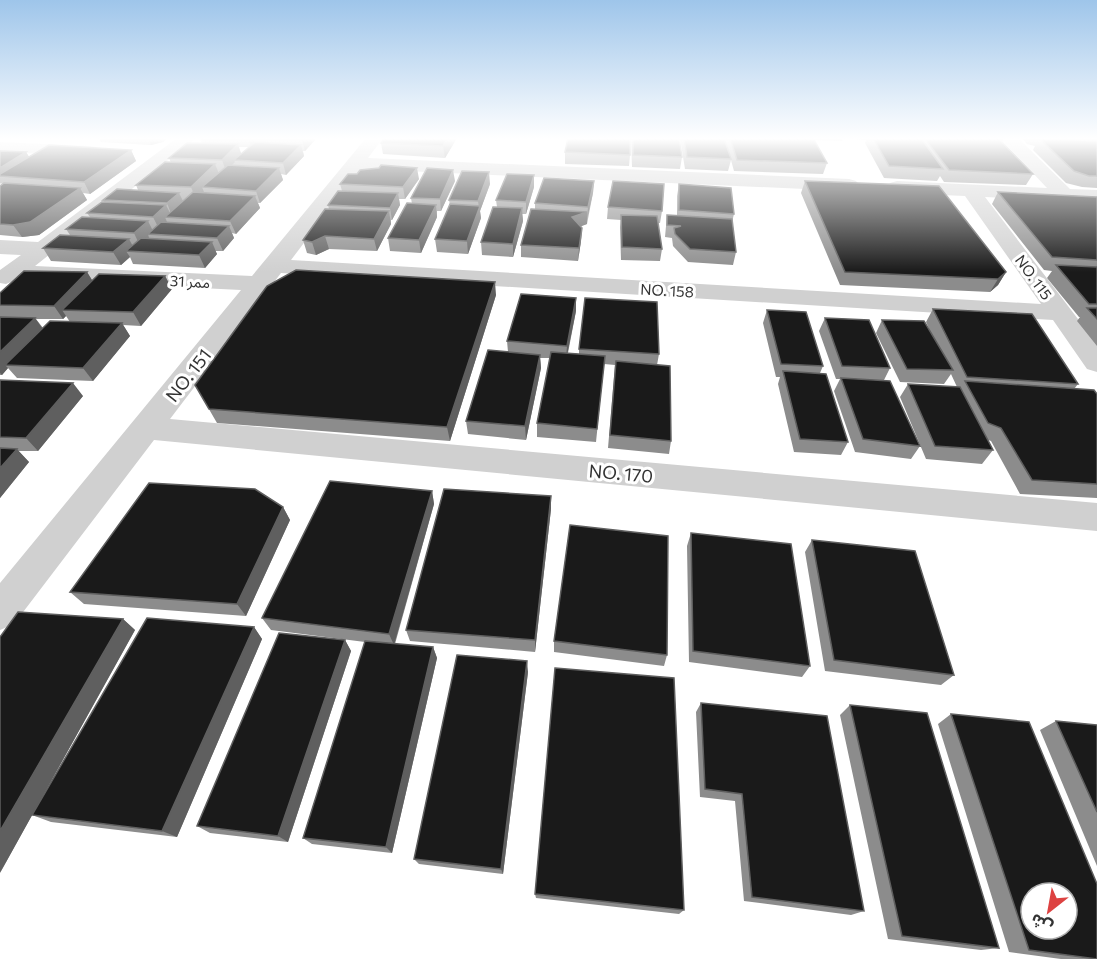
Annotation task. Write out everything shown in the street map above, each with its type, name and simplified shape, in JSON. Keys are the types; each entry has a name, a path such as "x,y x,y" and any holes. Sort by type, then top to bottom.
{"street":[{"path":"6,277 130,183"},
{"name":"NO. 151","path":"0,612 340,183"},
{"path":"797,183 1097,196"},
{"path":"1053,183 1065,195"},
{"name":"NO. 115","path":"971,191 1097,363"},
{"path":"0,247 43,249"},
{"name":"ممر 31","path":"6,277 267,275"},
{"name":"NO. 158","path":"267,275 1061,314"},
{"name":"NO. 170","path":"146,429 1097,517"}],"building":[{"path":"4,183 80,188 30,222 13,225 0,224 0,186"},
{"path":"139,183 195,183 191,187 136,185"},
{"path":"207,183 264,183 256,191 202,187"},
{"path":"341,183 406,183 403,187"},
{"path":"419,183 447,183 440,199 411,198"},
{"path":"457,183 485,183 478,201 449,200"},
{"path":"503,183 532,183 526,202 496,200"},
{"path":"542,183 594,183 588,207 535,203"},
{"path":"613,183 664,184 662,211 608,207"},
{"path":"806,183 939,186 1006,272 998,279 845,272"},
{"path":"679,184 731,188 734,214 679,210"},
{"path":"117,189 179,193 167,203 103,200"},
{"path":"338,191 398,193 390,208 328,205"},
{"path":"193,192 255,196 230,221 165,217"},
{"path":"998,192 1097,197 1097,260 1052,257"},
{"path":"102,202 166,205 153,217 87,213"},
{"path":"407,203 436,205 419,240 388,238"},
{"path":"450,204 480,206 467,241 435,239"},
{"path":"493,207 522,208 513,244 481,242"},
{"path":"325,209 389,211 374,239 325,236 312,242 303,240"},
{"path":"531,209 587,212 572,217 582,228 579,248 521,245"},
{"path":"621,215 657,216 662,249 622,247"},
{"path":"667,215 732,219 736,252 690,249 675,234 674,228 681,226 667,225"},
{"path":"82,217 148,221 134,233 66,229"},
{"path":"161,222 229,226 217,238 148,234"},
{"path":"60,235 129,239 113,252 43,248"},
{"path":"141,238 212,242 199,255 126,251"},
{"path":"1056,265 1097,267 1097,304 1089,304"},
{"path":"296,270 495,282 447,427 209,409 195,385 267,286"},
{"path":"24,271 87,272 54,306 0,305 0,293"},
{"path":"99,274 165,276 133,312 62,310"},
{"path":"521,294 576,298 567,346 507,341"},
{"path":"585,298 657,302 659,354 579,349"},
{"path":"1087,308 1097,308 1097,319"},
{"path":"933,309 1032,314 1078,384 967,377"},
{"path":"767,310 806,312 823,366 781,364"},
{"path":"0,317 35,318 0,352"},
{"path":"825,318 869,320 890,368 842,366"},
{"path":"882,320 924,321 953,370 907,369"},
{"path":"50,321 122,323 83,368 5,365"},
{"path":"488,350 540,355 525,426 466,421"},
{"path":"551,352 605,356 597,429 537,423"},
{"path":"616,361 670,366 671,441 610,435"},
{"path":"783,371 826,374 848,442 800,439"},
{"path":"841,378 890,381 920,446 863,439"},
{"path":"0,380 73,383 26,438 0,437"},
{"path":"965,381 1094,390 1097,394 1097,484 1032,480 1001,428 988,423"},
{"path":"908,384 960,387 993,450 935,446"},
{"path":"0,448 17,449 0,468"},
{"path":"330,481 432,491 389,634 262,618"},
{"path":"149,483 255,489 283,507 237,604 70,592"},
{"path":"444,489 551,496 535,640 406,630"},
{"path":"570,525 668,536 667,655 554,641"},
{"path":"691,533 791,544 810,666 693,651"},
{"path":"812,540 915,551 954,675 834,660"},
{"path":"18,612 123,619 0,831 0,637"},
{"path":"147,618 254,627 162,831 32,815"},
{"path":"279,633 345,640 278,836 197,826"},
{"path":"365,641 433,647 386,847 303,838"},
{"path":"457,655 527,661 501,869 414,859"},
{"path":"555,668 674,678 684,910 535,894"},
{"path":"701,703 827,716 864,911 752,897 742,794 705,789"},
{"path":"850,705 927,713 999,948 902,936"},
{"path":"951,714 1029,722 1097,884 1097,959 1029,950 1026,941 1079,941 1079,881 1019,881 1019,920"},
{"path":"1056,721 1097,725 1097,812"}]}
